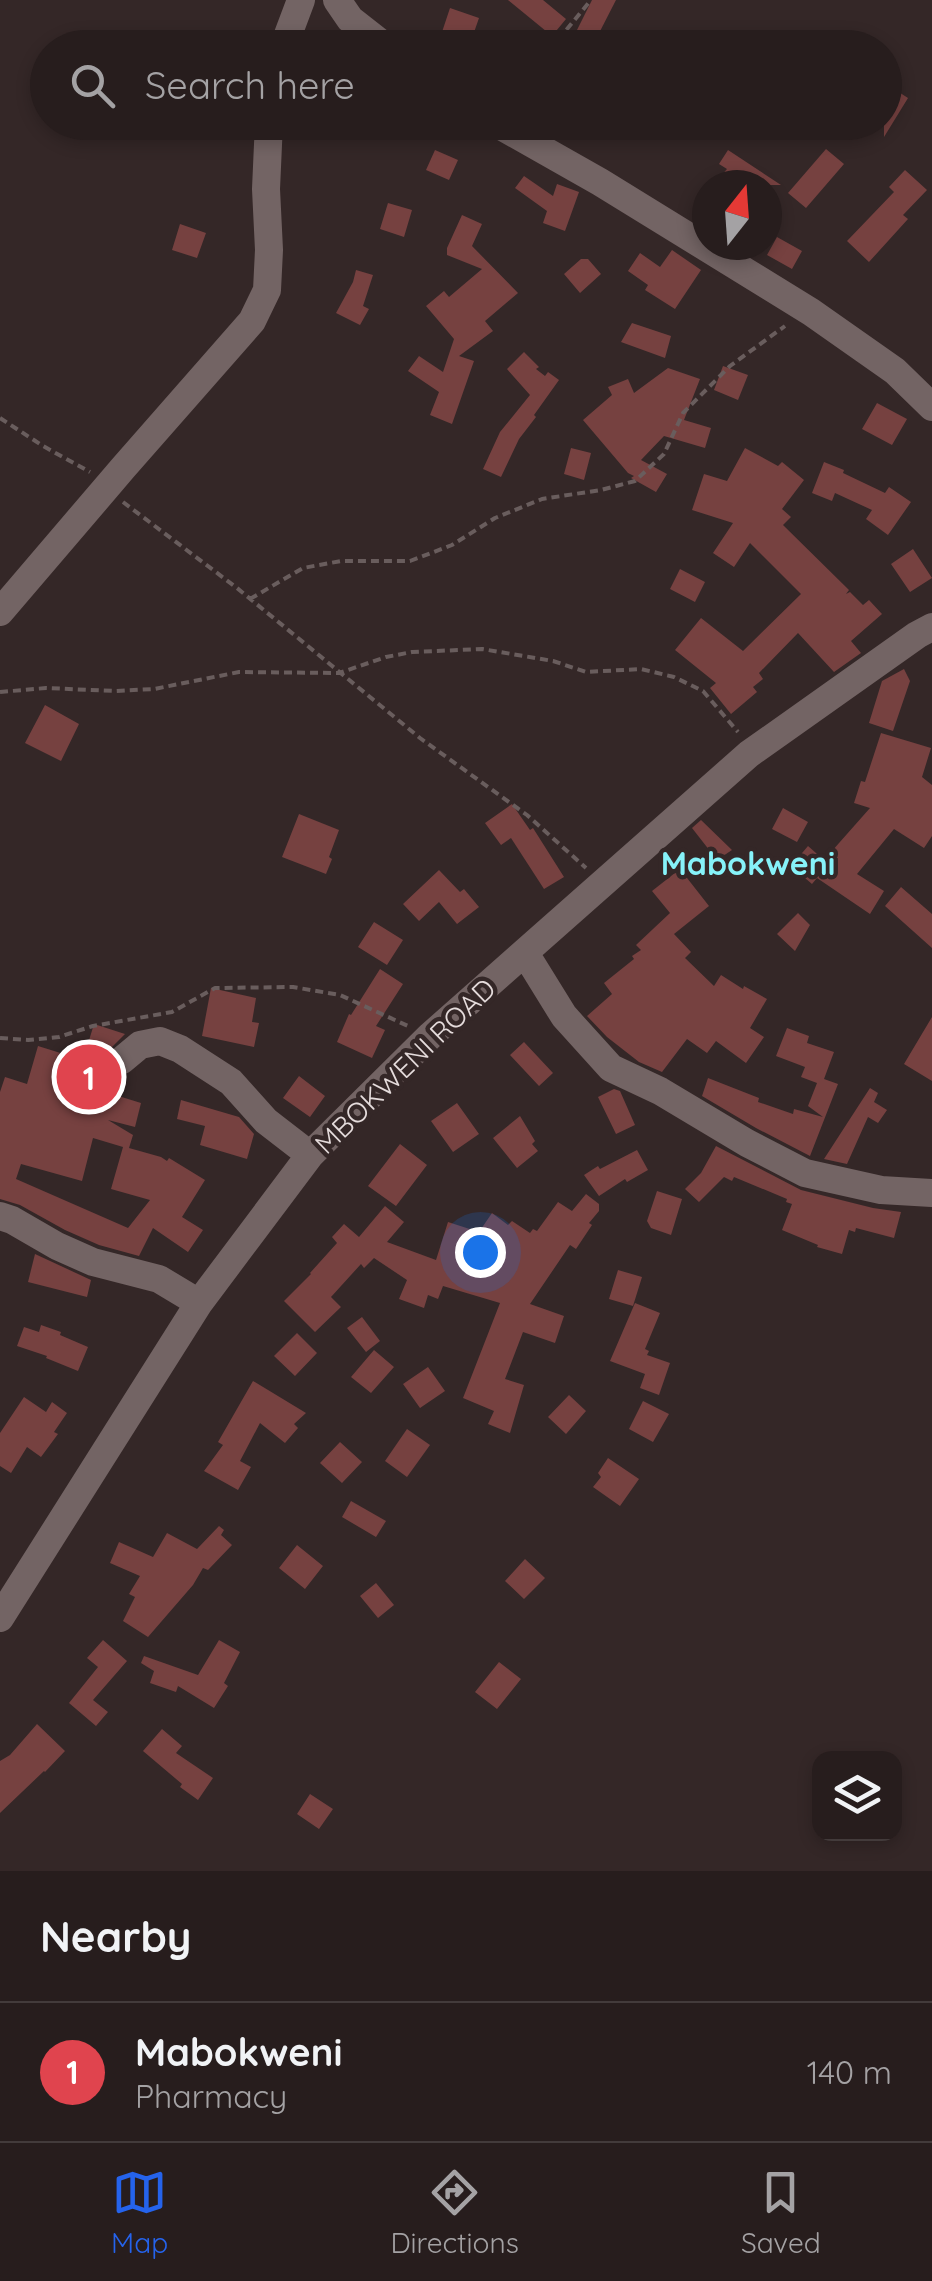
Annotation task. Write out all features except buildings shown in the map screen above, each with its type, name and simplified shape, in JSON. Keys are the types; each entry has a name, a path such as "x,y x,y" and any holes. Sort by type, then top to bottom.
{"street":[{"path":"290,30 301,0"},
{"path":"336,0 350,20 363,30"},
{"path":"0,612 252,322 267,290 268,140"},
{"path":"526,140 811,312 895,371 932,407"},
{"name":"MBOKWENI ROAD","path":"0,1618 200,1303 310,1155 430,1036 749,754 932,627"},
{"path":"525,953 564,1016 611,1068 660,1090 747,1143 805,1172 881,1190 932,1194"},
{"path":"122,1060 140,1045 160,1042 180,1049 232,1082 266,1121 310,1155"},
{"path":"0,1216 94,1262 159,1279 200,1303"}],"path":[{"path":"566,30 591,0"},
{"path":"250,599 303,568 341,561 410,561 452,545 494,518 542,499 636,481 664,454 683,413 720,376 774,331 811,312"},
{"path":"0,418 88,471 420,738 527,815 602,882"},
{"path":"0,692 46,688 154,689 239,672 339,673 412,652 482,649 553,661 586,672 641,669 674,677 703,691 735,726 749,754"},
{"path":"0,1038 58,1037 93,1026 172,1012 216,988 293,987 340,996 430,1036"}],"place":[{"name":"Mabokweni","path":"89,1077"}],"district":[{"name":"Mabokweni","path":"748,864"}]}
